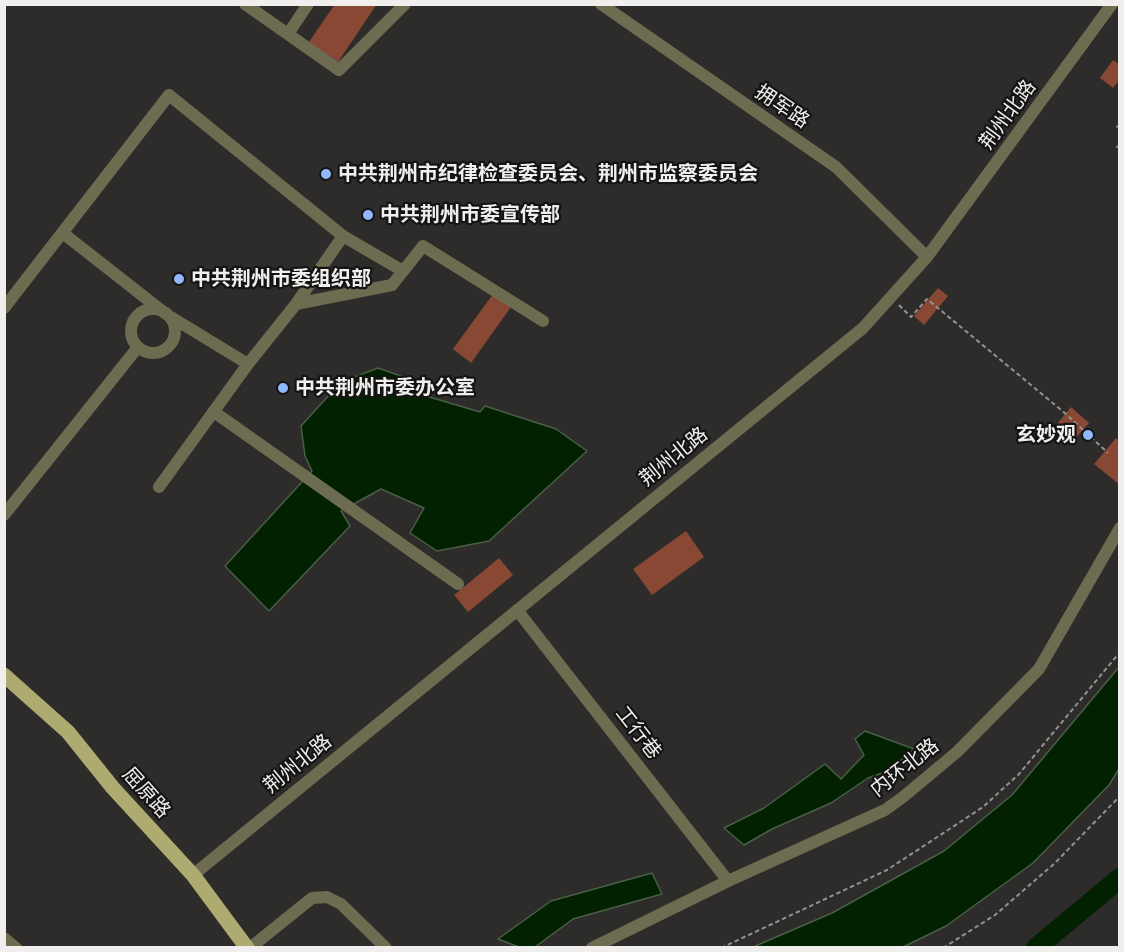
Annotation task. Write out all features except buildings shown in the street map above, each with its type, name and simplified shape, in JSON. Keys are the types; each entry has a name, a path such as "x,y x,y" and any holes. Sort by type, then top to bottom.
{"main road":[{"name":"屈原路","path":"4,675 68,732 113,788 194,875 249,948"}],"street":[{"path":"245,4 339,70 405,4"},
{"path":"288,34 308,4"},
{"name":"拥军路","path":"601,4 836,167 927,257"},
{"name":"荆州北路","path":"194,875 863,328 927,257 1112,4"},
{"path":"4,308 64,234 169,95 344,236 403,272"},
{"path":"64,234 166,314 248,364"},
{"path":"159,487 344,236"},
{"path":"296,304 392,285 423,246 543,321"},
{"path":"152,310 166,314 171,319 175,332 170,345 158,353 150,353 138,347 134,342 131,327 139,315 152,310"},
{"path":"4,515 138,347"},
{"path":"214,411 458,584"},
{"name":"内环北路","path":"592,948 728,881 885,810 957,752 1038,669 1119,528"},
{"name":"工行巷","path":"517,610 728,881"},
{"path":"249,948 312,898 327,897 341,904 386,948"},
{"path":"4,938 16,948"}],"path":[{"path":"1119,124 1119,129"},
{"path":"890,298 911,317 927,299 1066,414 1108,453"},
{"path":"721,948 887,870 983,807 1019,774 1119,652"},
{"path":"943,948 995,915 1055,863 1119,796"}],"shaded area":[{"path":"378,368 421,383 426,396 480,412 485,406 556,429 587,451 489,541 437,551 410,533 424,508 381,489 341,511 350,526 269,611 225,566 312,471 305,456 301,426 341,382"},
{"path":"1119,667 1119,769 1109,785 1033,863 946,926 903,947 753,947 832,913 944,851 1012,795"},
{"path":"865,731 914,749 888,771 868,778 831,803 772,829 744,845 724,828 764,808 825,764 841,779 864,755 855,739"},
{"path":"652,873 662,894 573,919 535,947 519,947 498,939 551,901"}],"waterway":[{"path":"1036,948 1120,878"}],"place":[{"name":"中共荆州市纪律检查委员会、荆州市监察委员会","path":"326,174"},
{"name":"中共荆州市委宣传部","path":"368,215"},
{"name":"中共荆州市委组织部","path":"179,279"},
{"name":"中共荆州市委办公室","path":"283,388"},
{"name":"玄妙观","path":"1088,435"}]}
